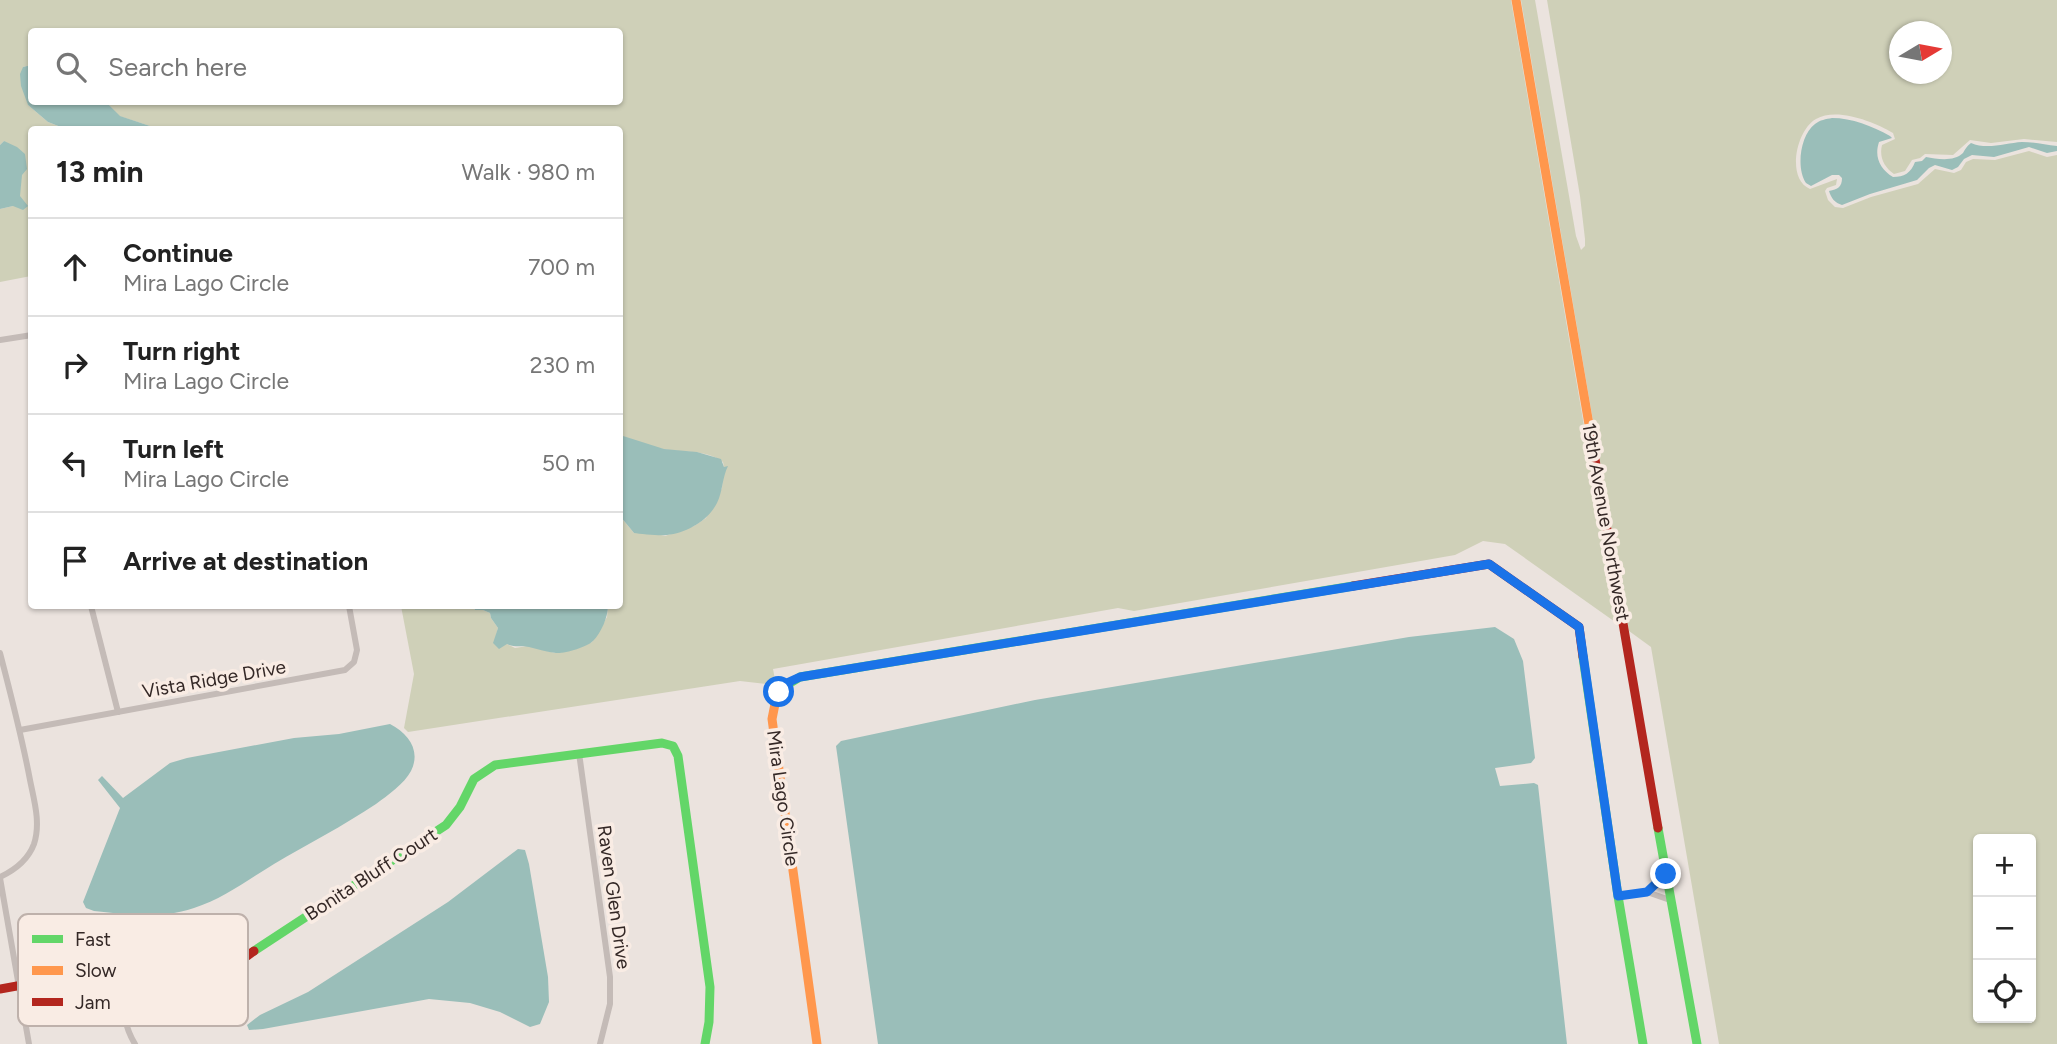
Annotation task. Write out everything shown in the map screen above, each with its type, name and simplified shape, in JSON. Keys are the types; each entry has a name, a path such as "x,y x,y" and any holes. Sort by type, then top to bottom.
{"street":[{"name":"19th Avenue Northwest","path":"1516,0 1697,1044"},
{"path":"0,340 28,336"},
{"name":"Mira Lago Circle","path":"817,1044 772,719 772,707 785,685 800,677 1489,564 1579,627 1618,896 1643,1044"},
{"path":"92,609 118,712"},
{"name":"Vista Ridge Drive","path":"20,730 345,670 354,662 357,650 350,609"},
{"path":"0,653 20,730 37,830 34,844 23,862 0,877 18,979"},
{"name":"Bonita Bluff Court","path":"248,955 446,825 460,807 474,779 495,765 662,743 673,747 678,756 710,987 705,1044"},
{"name":"Raven Glen Drive","path":"579,753 610,977 610,1003 600,1044"},
{"path":"1647,892 1666,874"},
{"path":"1618,896 1647,892 1670,900"},
{"name":"Bonita Bluff Court","path":"0,989 18,985"},
{"path":"26,1026 29,1044"},
{"path":"128,1026 135,1044"}],"green space":[{"path":"0,0 1511,0 1618,624 1505,544 1483,541 1455,555 1134,611 1118,608 773,669 776,685 740,681 408,732 404,728 414,674 402,609 483,610 490,613 498,628 494,643 515,648 528,646 555,653 592,642 607,617 608,609 623,609 623,520 634,533 665,536 694,526 706,518 722,488 727,467 716,458 702,453 652,447 623,436 623,126 150,126 119,116 109,105 623,105 623,28 28,28 28,66 23,67 28,105 48,122 58,126 28,126 28,277 0,282 0,209 13,206 18,197 21,180 17,165 4,141 0,145"},
{"path":"1521,0 1535,0 1576,236 1581,250 1585,246 1585,239 1580,196 1547,0 2057,0 2057,142 2024,139 1991,143 1970,140 1953,155 1925,154 1912,160 1905,171 1894,174 1885,165 1881,154 1882,145 1895,139 1893,133 1855,117 1834,115 1816,119 1809,125 1799,143 1796,165 1803,184 1810,189 1837,179 1836,185 1825,191 1828,200 1835,207 1843,208 1918,184 1935,169 1954,173 1973,159 1995,160 2029,151 2047,157 2057,155 2057,1044 1719,1044 1651,647 1629,631"}],"water":[{"path":"28,66 28,105 21,86 20,74 23,67"},
{"path":"28,105 109,105 120,116 150,126 58,126 48,122"},
{"path":"1832,118 1862,123 1890,136 1892,138 1879,142 1877,153 1882,166 1893,177 1907,174 1915,162 1926,157 1955,158 1971,143 1990,146 2031,142 2057,146 2057,151 2047,153 2029,147 1994,157 1972,155 1952,170 1935,165 1917,180 1842,205 1834,200 1829,191 1840,186 1842,178 1832,175 1811,186 1803,177 1800,161 1803,144 1810,129 1819,122"},
{"path":"4,141 25,154 27,169 22,175 20,196 28,206 23,210 13,206 0,209 0,145"},
{"path":"623,436 664,449 697,452 721,459 724,467 728,466 719,498 708,515 696,525 674,534 634,533 623,520"},
{"path":"608,609 604,625 593,641 581,648 560,653 507,644 499,649 493,643 498,628 490,613 475,610"},
{"path":"1495,627 1514,639 1523,661 1535,758 1531,763 1495,768 1500,786 1534,783 1538,785 1567,1044 878,1044 836,746 841,741 1035,700 1409,637"},
{"path":"390,724 408,738 414,750 411,771 391,793 376,804 205,904 168,914 120,914 86,908 83,902 120,808 98,780 102,776 123,798 170,763 294,738 339,734"},
{"path":"518,849 525,850 548,977 549,1002 540,1024 530,1027 500,1012 470,1003 429,999 249,1030 248,1024 260,1015 308,992 448,902"}],"traffic: fast":[{"path":"787,685 800,677 1353,586"},
{"path":"1583,657 1643,1044"},
{"path":"254,951 446,825 460,807 474,779 495,765 662,743 673,746 678,756 710,987 705,1044"},
{"path":"1658,828 1697,1044"}],"traffic: slow":[{"path":"1516,0 1591,436"},
{"path":"787,685 776,699 772,719 817,1044"}],"traffic: jam":[{"path":"1591,436 1658,828"},
{"path":"1353,586 1489,564 1579,627 1583,657"},
{"path":"248,955 254,951"},
{"path":"0,989 18,986"}],"route":[{"path":"779,692 789,682 800,677 1489,564 1579,627 1618,896 1647,892 1666,874"}]}
